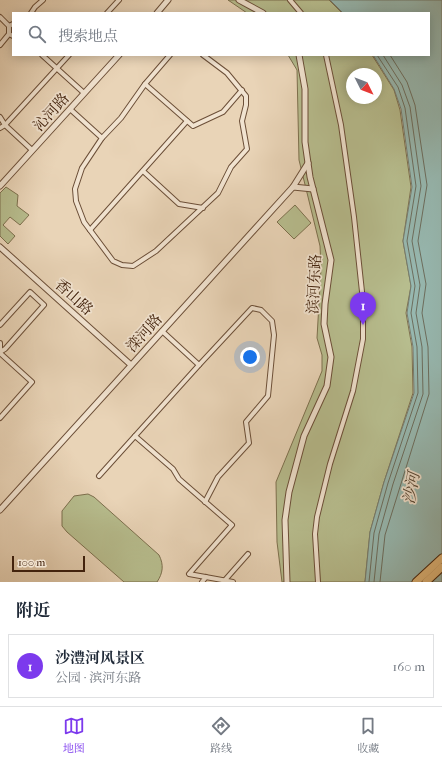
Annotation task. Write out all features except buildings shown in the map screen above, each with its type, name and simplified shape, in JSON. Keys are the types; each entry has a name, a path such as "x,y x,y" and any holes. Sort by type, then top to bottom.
{"main road":[{"path":"416,582 442,558"},
{"path":"426,582 442,567"}],"street":[{"path":"32,12 43,0"},
{"path":"108,12 119,0"},
{"path":"158,12 168,0"},
{"path":"239,0 260,12"},
{"path":"290,0 300,12"},
{"path":"0,18 11,25 11,35 0,45"},
{"path":"43,56 84,93"},
{"path":"0,128 5,125 68,56"},
{"name":"沁河路","path":"0,186 118,56"},
{"path":"169,56 145,84 121,118 102,138 82,168 75,189 76,201 90,230 113,261 122,265 133,266 156,251 167,239 203,208 218,193 231,167 247,149 242,121 246,105 246,96 227,73 204,56"},
{"name":"滨河东路","path":"287,582 285,520 289,492 304,436 327,386 331,357 324,324 324,304 331,260 308,163 305,142 305,89 299,56"},
{"path":"318,582 315,534 317,516 330,464 353,391 363,339 363,301 354,217 341,125 326,56"},
{"path":"145,84 193,126 223,112 242,90"},
{"path":"70,109 102,138"},
{"path":"0,117 5,125 32,150"},
{"path":"90,230 187,121"},
{"name":"滦河路","path":"0,510 293,187 308,163"},
{"path":"143,171 179,204 203,208"},
{"path":"293,187 313,189"},
{"name":"香山路","path":"0,247 131,365"},
{"path":"0,326 30,292 44,305 0,352"},
{"path":"99,476 252,308 261,310 272,321 274,335 268,396 246,422 249,443 218,477 205,502"},
{"path":"162,331 199,365"},
{"path":"0,343 0,352 32,382 0,418"},
{"path":"135,436 173,469 179,479 232,525 189,574 233,582"},
{"path":"225,580 248,554"},
{"path":"202,582 206,577"}],"green space":[{"path":"228,0 329,0 341,12 246,12"},
{"path":"289,56 373,56 380,68 346,68 346,104 382,104 382,71 394,90 400,110 411,187 403,241 411,286 406,313 412,347 413,393 384,482 370,532 365,582 282,582 277,542 276,482 322,371 322,355 317,338 321,268 320,246 299,160 297,70"},
{"path":"6,187 18,195 17,206 29,215 20,225 10,217 3,225 15,236 8,244 0,236 0,193"},
{"path":"295,205 311,223 294,239 277,222"},
{"path":"88,494 94,497 159,555 162,562 162,569 161,575 157,582 124,582 62,526 62,511 74,496"}],"water":[{"name":"沙河","path":"330,0 442,0 442,582 365,582 370,532 384,482 414,393 413,347 407,313 411,286 403,241 412,187 401,109 394,89 374,56 430,56 430,12 342,12"}],"place":[{"name":"沙澧河风景区","path":"363,325"}]}
